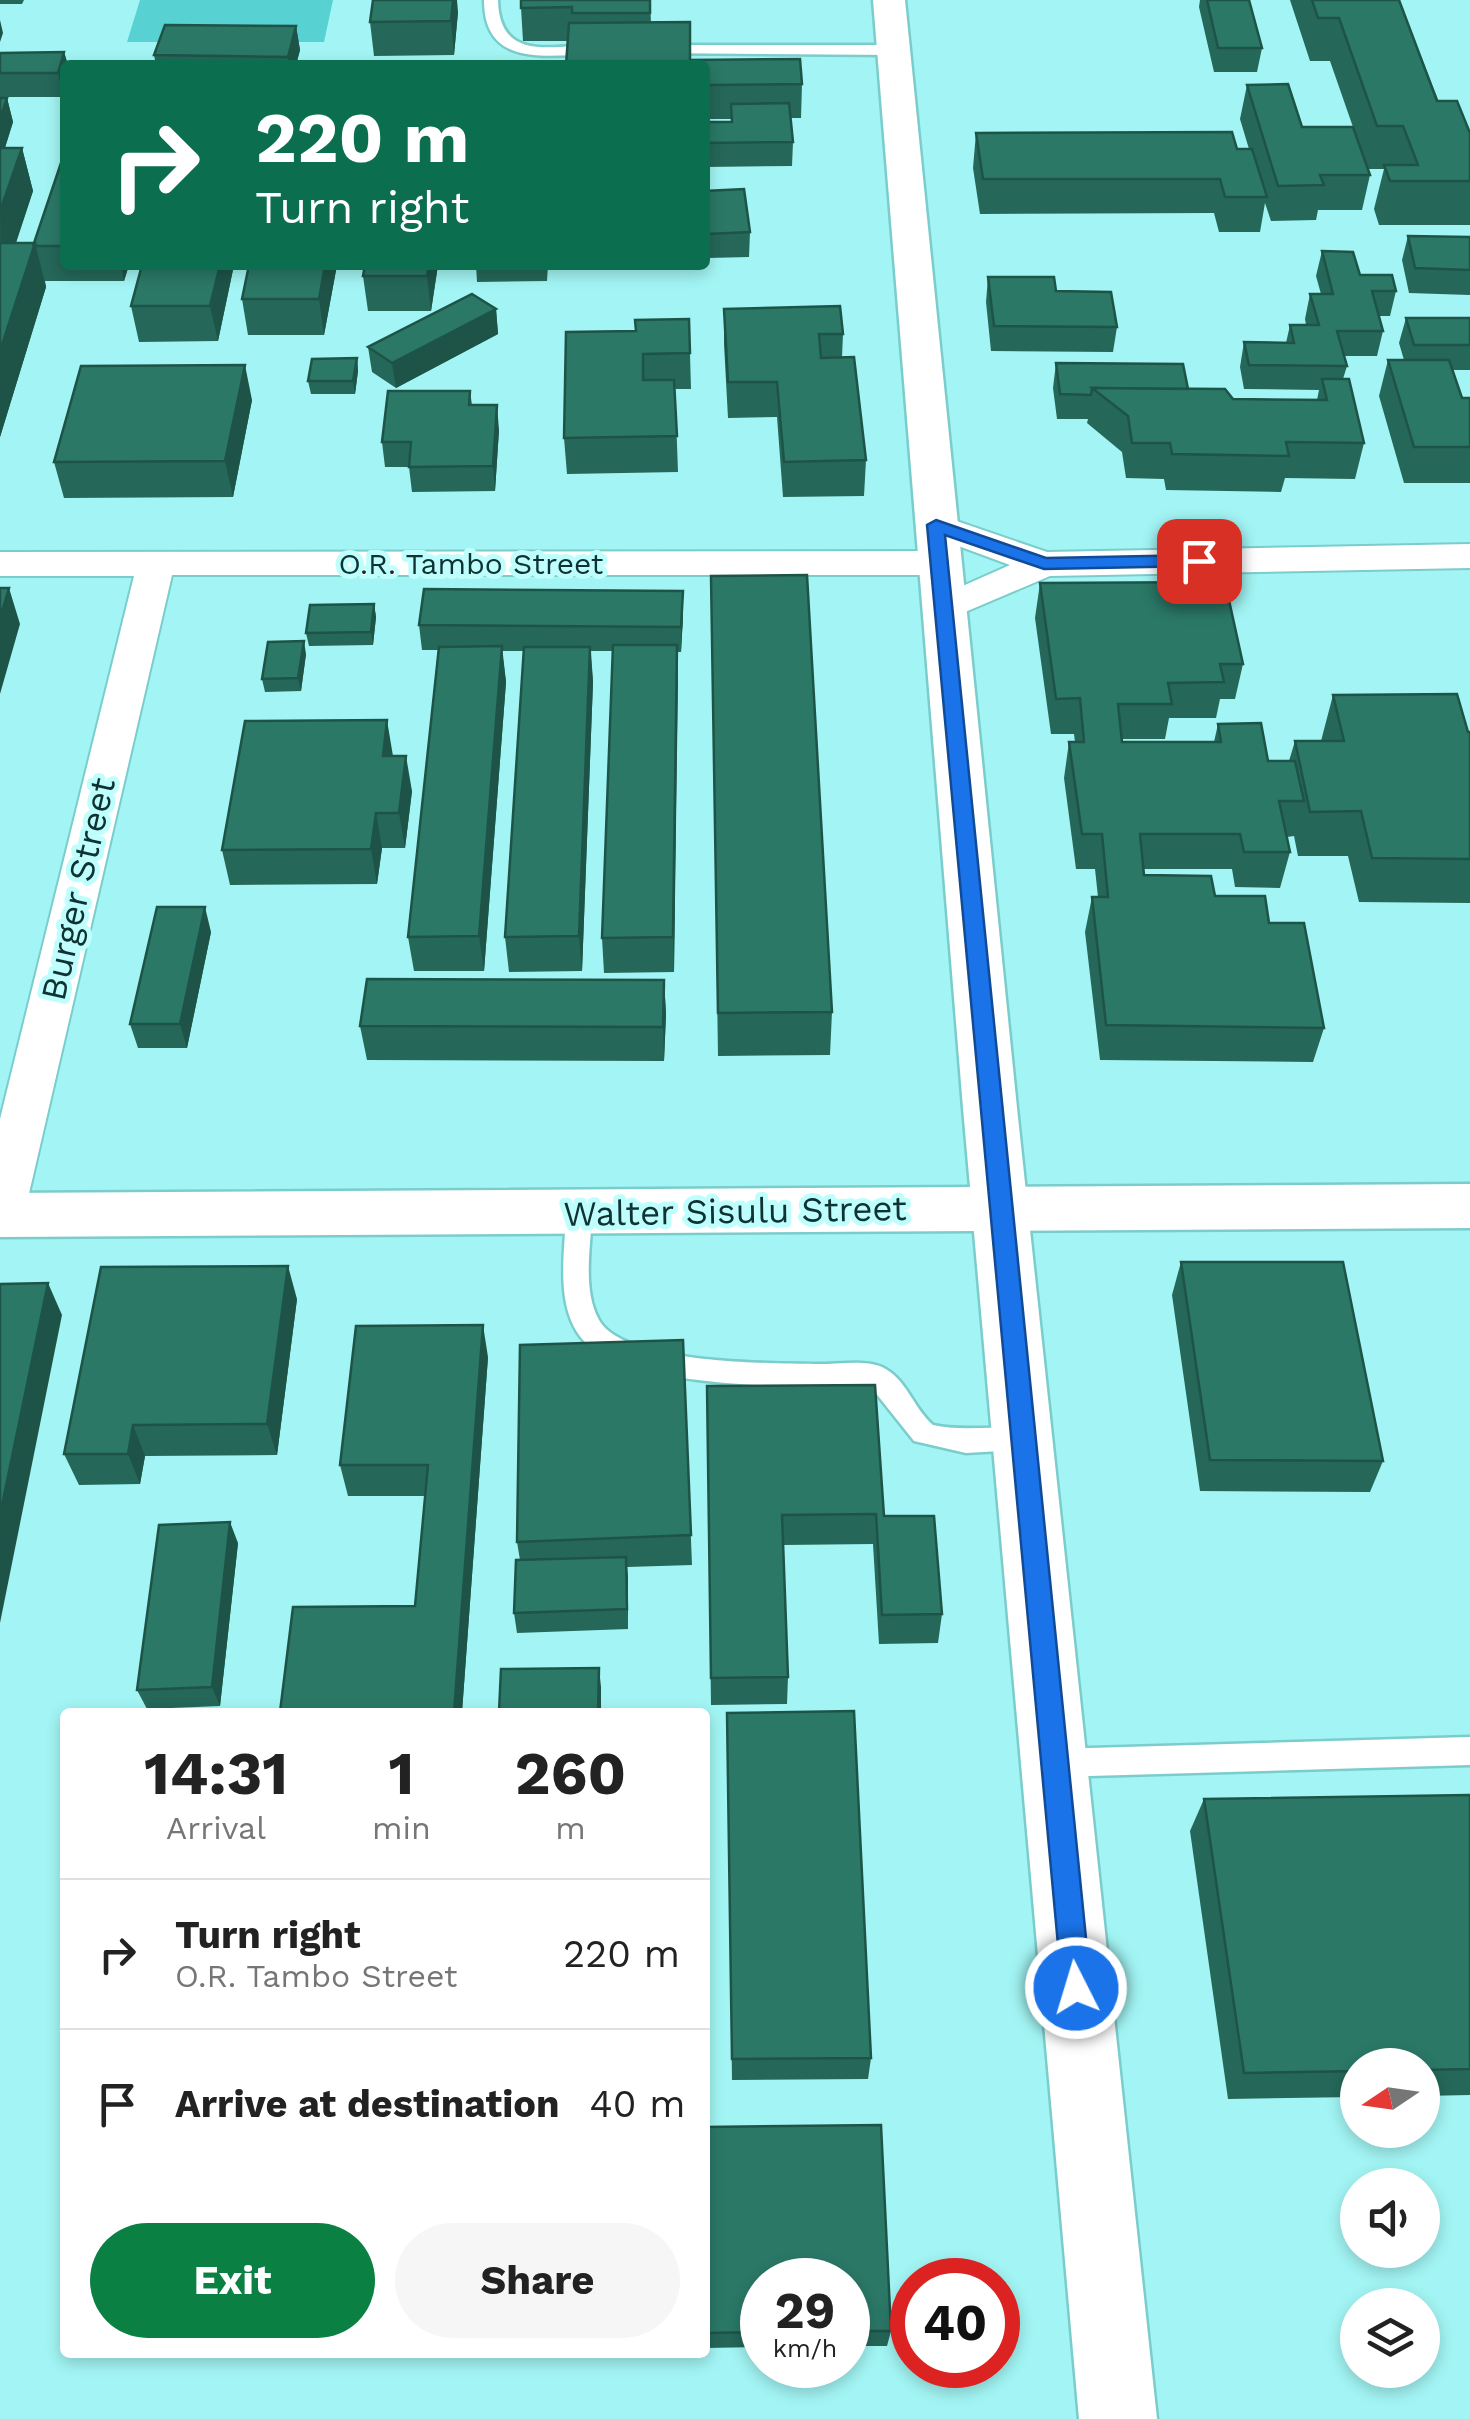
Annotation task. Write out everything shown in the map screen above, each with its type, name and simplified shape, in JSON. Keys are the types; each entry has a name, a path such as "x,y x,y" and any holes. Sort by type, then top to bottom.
{"main road":[{"path":"889,0 1000,1208 1118,2419"},
{"name":"Walter Sisulu Street","path":"0,1215 1470,1206"}],"street":[{"name":"O.R. Tambo Street","path":"0,564 938,544 1044,564 1470,556"},
{"name":"Burger Street","path":"0,1215 156,562"},
{"name":"O.R. Tambo Street","path":"944,608 1044,564"}],"lane":[{"path":"491,0 488,18 492,31 508,46 622,50"},
{"path":"642,50 893,50"},
{"path":"579,1213 582,1312 592,1332 608,1347 649,1358 764,1376 875,1376 888,1383 918,1430 934,1438 1025,1441"},
{"path":"1055,1763 1470,1751"}],"shaded area":[{"path":"140,0 333,0 324,42 127,42"}],"building":[{"path":"373,0 453,0 451,21 370,22"},
{"path":"521,0 650,0 650,13 572,13 572,7 521,8"},
{"path":"1207,0 1249,0 1262,48 1218,48"},
{"path":"1312,0 1399,0 1437,101 1457,101 1470,133 1470,181 1390,181 1384,165 1418,165 1403,126 1377,126 1339,18 1318,18"},
{"path":"690,22 690,60 566,60 569,23"},
{"path":"165,25 296,26 288,57 154,55"},
{"path":"64,52 58,73 0,73 0,53"},
{"path":"800,59 802,84 710,85 710,60 690,60"},
{"path":"1288,84 1302,127 1353,127 1370,175 1320,175 1324,185 1278,186 1247,85"},
{"path":"0,98 7,98 0,119"},
{"path":"789,103 793,142 710,143 710,122 732,122 731,104"},
{"path":"1232,132 1237,149 1252,149 1267,197 1225,197 1220,179 983,179 976,133"},
{"path":"0,148 22,148 0,211"},
{"path":"60,166 60,246 33,246"},
{"path":"744,189 750,232 710,234 710,191"},
{"path":"1408,236 1470,237 1470,270 1415,268"},
{"path":"0,243 35,243 0,351"},
{"path":"1322,251 1353,252 1360,275 1392,275 1396,291 1372,291 1383,331 1337,331 1347,366 1249,365 1244,342 1294,343 1290,325 1319,325 1310,294 1333,294"},
{"path":"141,270 219,270 210,306 131,306"},
{"path":"248,270 324,270 319,299 242,299"},
{"path":"364,270 428,270 427,276 363,276"},
{"path":"988,277 1054,277 1056,291 1111,292 1117,327 994,326"},
{"path":"472,294 496,309 392,363 368,347"},
{"path":"840,306 843,334 819,334 821,358 854,357 866,460 784,462 777,382 728,382 724,309"},
{"path":"1406,318 1470,318 1470,345 1414,345"},
{"path":"689,319 690,353 643,354 643,380 674,380 677,436 564,438 566,332 636,331 635,320"},
{"path":"357,358 353,381 308,381 312,359"},
{"path":"1388,360 1449,360 1462,398 1470,398 1470,447 1414,447"},
{"path":"1056,363 1183,364 1188,389 1092,388 1091,395 1060,394"},
{"path":"245,365 225,461 54,462 81,366"},
{"path":"1322,379 1349,379 1364,443 1286,442 1289,456 1172,454 1170,443 1132,443 1128,416 1092,388 1225,389 1233,399 1327,400"},
{"path":"388,391 470,391 469,405 497,405 493,466 409,467 411,442 382,442"},
{"path":"807,575 832,1012 718,1013 711,576"},
{"path":"1225,582 1243,664 1220,664 1224,682 1168,683 1172,704 1118,704 1122,742 1221,742 1218,724 1261,723 1268,761 1295,761 1304,801 1279,801 1290,852 1244,852 1240,834 1140,834 1144,875 1211,876 1215,896 1265,896 1269,923 1304,923 1324,1028 1106,1025 1092,897 1108,897 1102,834 1082,834 1069,742 1084,742 1080,698 1056,699 1040,583"},
{"path":"0,588 9,588 0,618"},
{"path":"424,589 683,591 681,627 419,625"},
{"path":"374,604 371,632 306,633 310,605"},
{"path":"304,641 298,678 262,679 268,642"},
{"path":"613,645 677,645 673,937 602,938"},
{"path":"502,646 479,936 408,937 439,647"},
{"path":"524,647 590,647 579,936 505,937"},
{"path":"1457,694 1470,732 1470,859 1372,858 1361,811 1310,812 1295,741 1344,741 1333,695"},
{"path":"387,720 383,756 406,756 399,813 376,813 371,849 222,850 245,721"},
{"path":"157,907 205,907 180,1024 130,1024"},
{"path":"367,979 664,980 663,1027 360,1026"},
{"path":"1181,1262 1343,1262 1383,1461 1210,1460"},
{"path":"288,1266 267,1424 133,1425 128,1454 64,1454 101,1267"},
{"path":"48,1283 0,1515 0,1284"},
{"path":"483,1325 454,1708 280,1708 293,1607 415,1606 428,1465 340,1465 356,1326"},
{"path":"683,1340 691,1535 517,1542 520,1345"},
{"path":"875,1385 884,1516 934,1516 942,1614 882,1615 876,1514 782,1515 788,1677 711,1678 707,1386"},
{"path":"230,1522 212,1687 137,1690 159,1525"},
{"path":"626,1557 627,1609 514,1613 516,1560"},
{"path":"599,1668 598,1708 499,1708 501,1669"},
{"path":"854,1711 871,2058 732,2059 727,1713"},
{"path":"1470,1795 1470,2069 1440,2070 1440,2048 1340,2048 1340,2071 1244,2073 1204,1799"},
{"path":"881,2125 890,2331 870,2331 870,2258 740,2258 740,2332 710,2333 710,2127"}],"route":[{"path":"1076,1988 936,525 1044,564 1199,561"}]}
